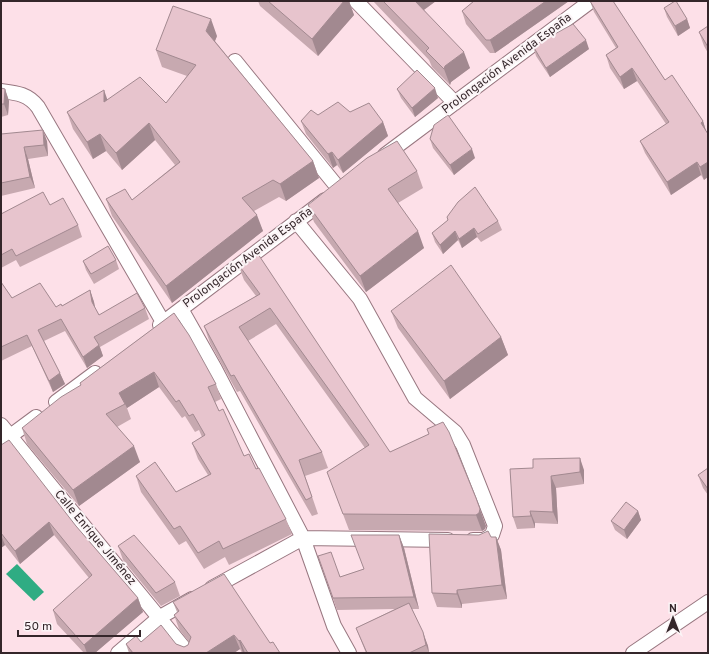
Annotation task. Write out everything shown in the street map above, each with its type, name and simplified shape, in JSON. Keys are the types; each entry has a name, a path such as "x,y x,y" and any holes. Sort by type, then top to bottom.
{"street":[{"path":"356,1 455,103"},
{"name":"Prolongación Avenida España","path":"376,162 588,2"},
{"path":"235,61 339,189"},
{"path":"1,91 22,94 31,98 38,107 163,322"},
{"name":"Prolongación Avenida España","path":"146,335 352,180"},
{"path":"118,653 160,617 303,538 484,540 492,535 495,526 463,444 455,432 415,398 403,379 360,299 296,222"},
{"path":"181,309 215,369 303,538 334,626 349,653"},
{"path":"6,440 103,367"},
{"name":"Calle Enrique Jiménez","path":"1,425 6,440 160,617 188,653"},
{"path":"633,653 708,602"}],"shaded area":[{"path":"17,564 44,592 34,601 6,574"}],"building":[{"path":"268,1 344,1 312,39"},
{"path":"383,1 415,1 464,52 445,66 444,69 426,51 429,48"},
{"path":"474,1 546,1 490,40 486,40 462,11"},
{"path":"590,1 613,1 665,80 672,75 703,121 701,123 708,134 708,162 700,167 697,162 667,182 640,141 669,122 632,68 620,77 606,55 618,47"},
{"path":"675,1 687,19 675,26 664,8"},
{"path":"173,6 211,19 206,31 313,161 280,184 273,180 242,198 257,215 166,286 106,199 125,189 132,200 180,162 149,123 116,153 100,134 87,142 67,112 104,90 104,102 140,77 166,103 196,65 156,50"},
{"path":"573,24 586,40 546,68 533,46"},
{"path":"708,26 708,47 699,32"},
{"path":"417,70 435,88 412,108 397,89"},
{"path":"1,88 5,89 4,104 1,104"},
{"path":"338,102 350,112 369,103 383,122 338,160 332,152 328,154 301,121 311,110 318,115"},
{"path":"448,115 472,149 450,165 430,139 434,125"},
{"path":"43,130 44,145 24,147 30,177 1,183 1,134"},
{"path":"397,141 417,171 388,189 418,231 360,276 308,205 367,158"},
{"path":"475,187 498,221 478,234 474,228 459,239 455,231 440,245 432,233 448,220 447,217 458,202"},
{"path":"43,192 50,205 63,198 78,225 16,256 12,249 1,255 1,214"},
{"path":"108,246 116,260 91,274 83,261"},
{"path":"256,251 390,452 429,434 427,429 443,422 449,432 476,498 480,509 479,513 476,515 343,514 327,472 369,445 270,308 239,327 322,452 299,460 312,497 306,500 234,375 231,376 204,326 260,294 238,264"},
{"path":"451,265 501,337 444,381 391,311"},
{"path":"1,282 12,298 40,283 56,307 61,304 62,306 90,290 92,302 99,315 137,293 145,308 94,337 99,345 83,357 61,319 38,330 60,373 49,381 27,335 1,347"},
{"path":"174,313 189,335 216,384 208,387 219,411 223,409 244,456 249,454 256,469 259,468 286,519 223,549 219,541 198,553 180,526 174,529 136,476 155,462 176,492 211,474 192,443 205,435 193,414 189,416 179,400 176,402 154,372 119,393 125,404 106,414 134,446 73,490 22,428 61,397 81,385 80,383"},
{"path":"9,440 76,526 138,598 84,645 53,610 92,575 49,522 15,551 1,533 1,445"},
{"path":"580,458 580,472 551,476 553,512 530,511 531,516 513,517 510,469 533,468 533,459"},
{"path":"708,468 708,489 698,475"},
{"path":"626,502 638,511 624,530 611,521"},
{"path":"488,531 491,537 496,537 502,585 457,590 457,594 432,593 429,534 479,535"},
{"path":"134,535 175,582 156,593 118,546"},
{"path":"351,535 399,535 414,597 333,598 318,556 331,552 340,577 364,569"},
{"path":"224,574 270,643 273,642 280,653 248,653 240,640 239,641 234,635 206,653 133,653 126,644 136,636 141,642 161,625 176,644 184,647 188,645 191,637 174,615 179,611 173,602"},
{"path":"409,603 423,632 426,645 409,653 367,653 356,628"}]}
